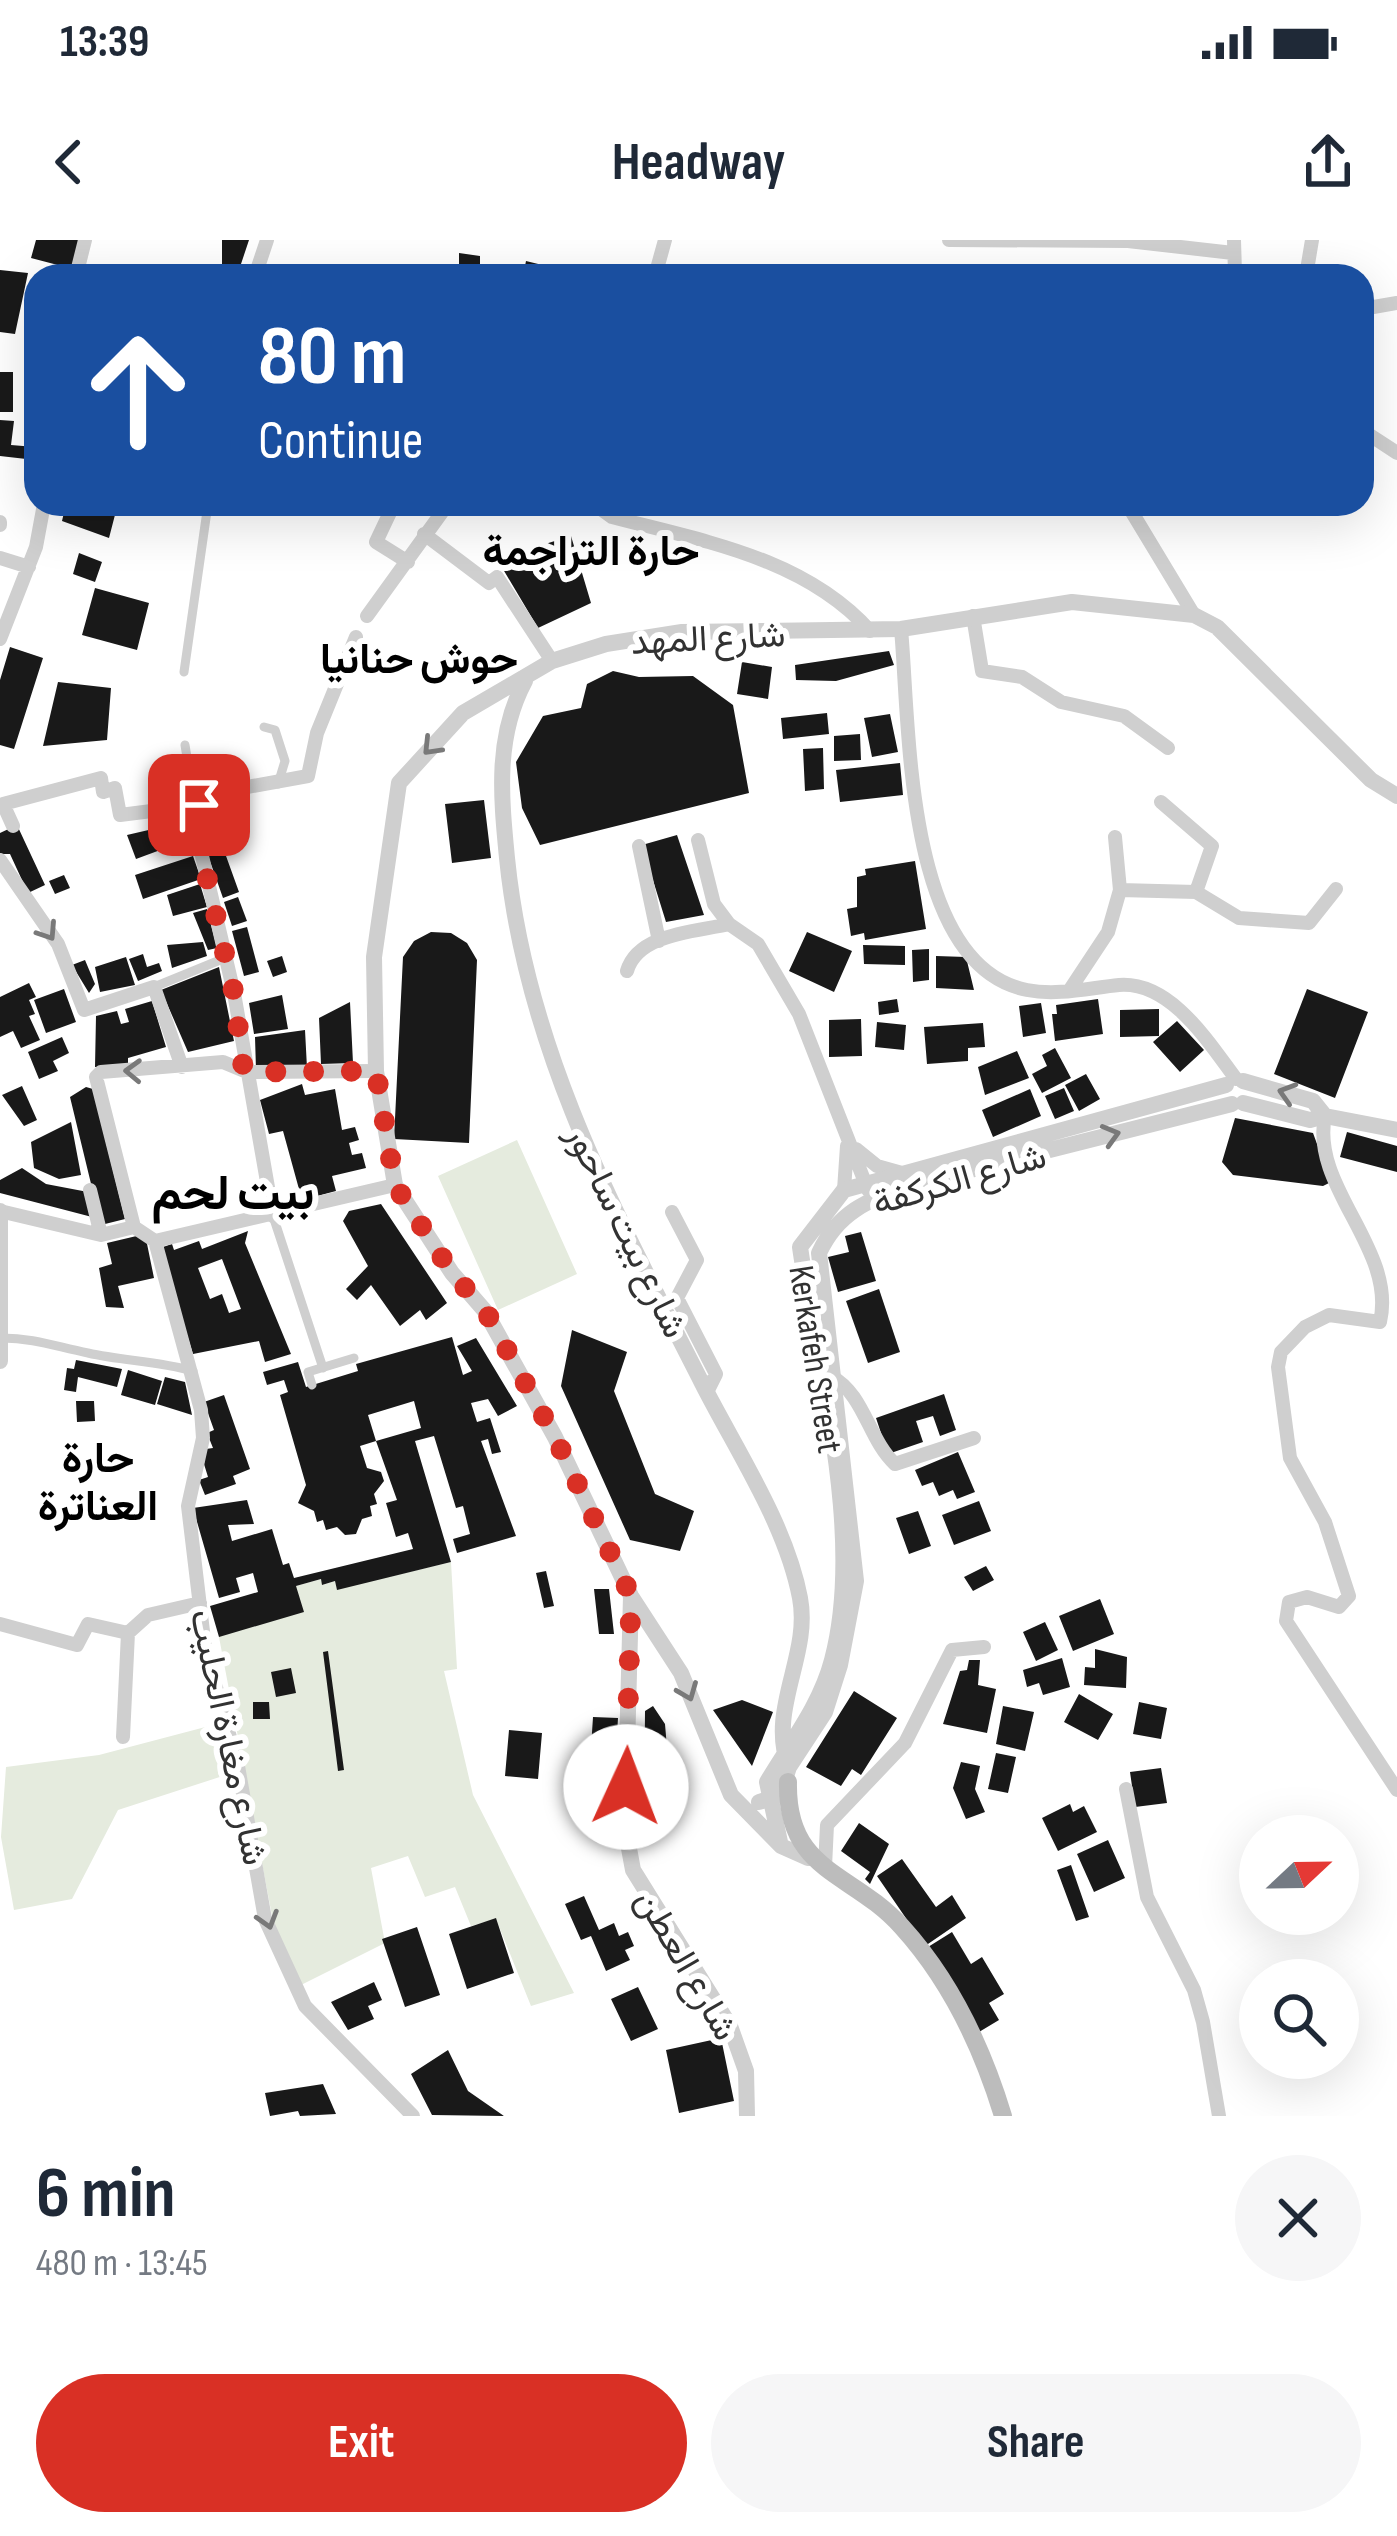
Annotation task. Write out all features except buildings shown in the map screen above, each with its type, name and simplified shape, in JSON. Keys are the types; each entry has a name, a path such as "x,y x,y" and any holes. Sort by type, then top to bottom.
{"main road":[{"path":"787,1768 797,1840 816,1862 900,1924 941,1978 984,2054 1003,2116"}],"street":[{"path":"949,240 1234,246"},
{"path":"0,639 6,609 29,567 41,516"},
{"path":"184,672 206,516"},
{"path":"388,516 376,542 408,562"},
{"path":"367,616 439,516"},
{"path":"611,516 761,556 848,607 870,631"},
{"path":"1134,516 1194,615 1217,627 1371,779 1397,796"},
{"path":"424,535 489,583 497,577 552,661"},
{"path":"0,558 29,567"},
{"name":"شارع المهد","path":"395,1185 376,1071 374,957 399,783 463,713 552,661 606,644 682,632 901,629 1072,602 1194,615"},
{"path":"973,616 982,671 1022,677 1061,702 1124,716 1168,748"},
{"path":"901,629 926,872 952,928 986,969 1026,990 1127,984 1163,997 1205,1037 1235,1082"},
{"path":"13,826 3,803 101,778 103,792 116,788 121,815 308,776 317,733 356,637"},
{"name":"شارع بيت ساحور","path":"525,680 503,735 501,805 521,954 547,1052 582,1144 779,1538 801,1601 779,1727 787,1768"},
{"path":"264,727 275,730 282,747 285,761 278,784"},
{"path":"185,745 190,776 201,800 195,826 273,1216 323,1368"},
{"path":"1161,802 1212,846 1196,892"},
{"path":"1069,991 1108,932 1120,890 1115,837"},
{"path":"698,840 708,888 730,924 758,944 779,975 868,1192"},
{"path":"639,846 658,941"},
{"path":"0,860 58,944 84,1010 225,958"},
{"path":"1120,890 1196,892 1239,918 1309,923 1336,889"},
{"path":"627,971 637,951 658,941 730,924"},
{"path":"154,987 182,1067"},
{"path":"376,1071 247,1072 223,1063 154,1072 134,1067 96,1077 134,1227 154,1241 395,1185 438,1253 485,1310 555,1437 631,1596 681,1673 731,1795 781,1846 816,1862 827,1826 905,1743 944,1660 952,1650 984,1647"},
{"path":"1235,1082 1225,1096 1237,1103"},
{"path":"846,1135 844,1190 868,1192 902,1173 1235,1082 1313,1101 1325,1116 1322,1130 1332,1155 1372,1217"},
{"name":"شارع الكركفة","path":"787,1768 824,1712 841,1665 856,1581 828,1376 819,1253 833,1225 868,1192 1237,1103 1310,1120 1325,1116 1397,1130"},
{"path":"846,1135 869,1161 902,1173"},
{"path":"90,1190 101,1235"},
{"name":"Kerkafeh Street","path":"828,1376 800,1247 844,1190"},
{"path":"0,1361 0,1211 101,1235 134,1227"},
{"path":"672,1212 697,1260 677,1298 716,1374 707,1392"},
{"name":"شارع مغارة الحليب","path":"154,1241 193,1371 203,1438 188,1506 209,1675 226,1724 265,1918 305,2006 393,2090 412,2116"},
{"path":"1390,1258 1395,1290 1383,1320 1376,1323 1329,1315 1305,1327 1281,1352 1278,1367 1290,1459 1325,1522 1349,1596 1339,1607 1298,1598 1289,1602 1286,1621 1397,1790"},
{"path":"2,1338 34,1338 91,1354 154,1360 193,1371"},
{"path":"312,1385 308,1372 354,1358"},
{"path":"341,1362 345,1375"},
{"path":"828,1376 851,1392 880,1450 895,1464 974,1438"},
{"name":"شارع العطن","path":"631,1596 625,1827 633,1870 730,2026 746,2071 747,2116"},
{"path":"123,1737 128,1633 148,1615 200,1603"},
{"path":"0,1624 77,1646 88,1624 128,1633"},
{"path":"768,1802 787,1768"},
{"path":"781,1846 766,1782 787,1768"},
{"path":"1126,1789 1147,1897 1193,1990 1203,2022 1219,2116"},
{"path":"731,1795 768,1802"}],"shaded area":[{"path":"517,1140 577,1274 498,1310 438,1176"},
{"path":"451,1562 457,1669 444,1671 473,1795 574,1993 531,2006 496,1919 471,1926 455,1887 425,1897 408,1856 371,1868 385,1943 299,1986 273,1921 219,1637 296,1586 321,1579 323,1585 335,1581 337,1589"},
{"path":"213,1725 229,1774 118,1810 72,1899 14,1910 1,1837 6,1767 99,1755"}],"district":[{"name":"حارة التراجمة","path":"591,550"},
{"name":"حوش حنانيا","path":"419,658"},
{"name":"بيت لحم","path":"233,1192"},
{"name":"حارة العناترة","path":"98,1481"}],"route":[{"path":"199,805 195,826 234,993 243,1066 247,1072 376,1071 395,1185 452,1273 485,1310 555,1437 631,1596 626,1787"}]}
